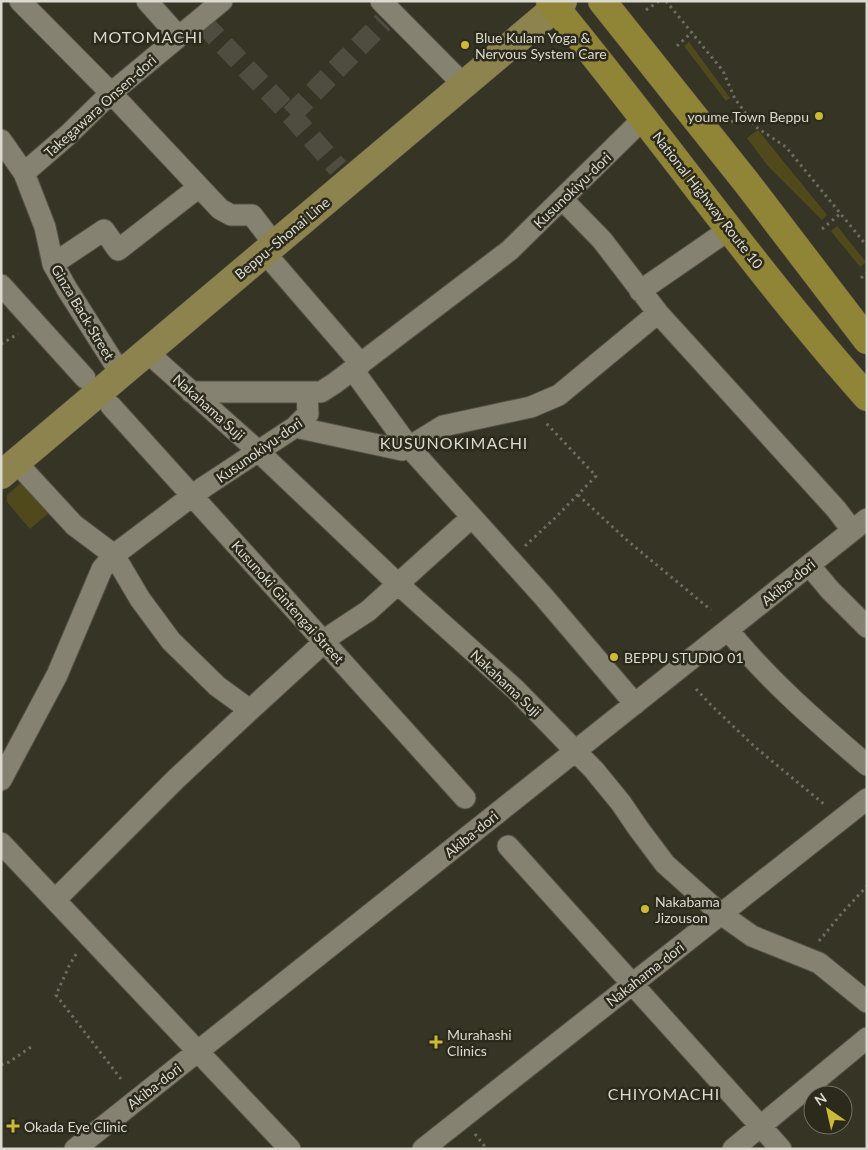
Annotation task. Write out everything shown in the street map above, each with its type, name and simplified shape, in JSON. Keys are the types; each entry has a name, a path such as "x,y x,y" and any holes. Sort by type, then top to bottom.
{"highway":[{"path":"602,1 747,182 867,340"},
{"name":"National Highway Route 10","path":"556,3 811,332 867,397"}],"main road":[{"name":"Beppu–Shonai Line","path":"9,468 270,249 344,175 464,86 556,3"}],"street":[{"path":"20,1 111,92 225,213 231,215 252,215 270,249 357,367 409,447 635,704"},
{"path":"147,1 178,36"},
{"name":"Takegawara Onsen-dori","path":"14,169 68,134 111,92 222,1"},
{"path":"385,12 464,86"},
{"name":"Kusunokiyu-dori","path":"1,780 57,675 102,569 114,554 193,496 295,427 308,414 307,392 321,392 357,367 510,250 563,200 644,118"},
{"name":"Ginza Back Street","path":"1,140 45,227 53,264 121,374"},
{"path":"53,264 104,230 118,250 200,187"},
{"path":"563,200 602,240 658,312 836,510 860,525"},
{"path":"640,291 730,229"},
{"path":"1,285 86,378"},
{"path":"295,427 402,450 443,426 531,407 559,395 658,312"},
{"name":"Nakahama Suji","path":"147,352 258,451 398,584 516,690 576,751 621,803 666,864 721,914 752,936 819,963 867,1002"},
{"path":"191,392 307,392"},
{"name":"Kusunoki Gintengai Street","path":"111,406 465,798"},
{"path":"9,468 74,525 114,554 140,600 171,641 217,686 250,710"},
{"path":"55,900 176,779 324,642 368,611 472,517"},
{"name":"Akiba-dori","path":"75,1149 860,525"},
{"path":"810,565 830,590 867,627"},
{"path":"728,630 748,655 828,732 867,766"},
{"name":"Nakahama-dori","path":"423,1149 867,799"},
{"path":"1,843 290,1149"},
{"path":"508,846 781,1149"},
{"path":"733,1149 867,1038"}],"path":[{"path":"646,10 659,1"},
{"path":"666,1 723,71 735,99 756,127 786,147 867,246"},
{"path":"677,46 691,33"},
{"path":"731,122 746,113"},
{"path":"822,229 840,214"},
{"path":"861,278 867,274"},
{"path":"510,560 596,476 531,407"},
{"path":"578,495 629,542 711,610"},
{"path":"696,689 755,747 820,800 840,820"},
{"path":"809,959 823,936 867,886"},
{"path":"81,948 69,966 56,995 121,1078"},
{"path":"1,1066 31,1047"}],"shaded area":[{"path":"689,42 730,98 726,101 684,46"},
{"path":"758,130 827,215 822,220 767,165 747,138"},
{"path":"837,226 866,262 860,267 831,231"},
{"path":"23,481 50,512 30,529 7,502 7,495"}],"tunnel":[{"path":"202,22 291,115 338,168"},
{"path":"291,115 383,22"}],"place":[{"name":"Blue Kulam Yoga & Nervous System Care","path":"465,45"},
{"name":"youme Town Beppu","path":"819,116"},
{"name":"BEPPU STUDIO 01","path":"614,657"},
{"name":"Nakabama Jizouson","path":"645,909"},
{"name":"Murahashi Clinics","path":"436,1042"},
{"name":"Okada Eye Clinic","path":"13,1126"}],"district":[{"name":"MOTOMACHI","path":"148,36"},
{"name":"KUSUNOKIMACHI","path":"454,442"},
{"name":"CHIYOMACHI","path":"664,1093"}]}
